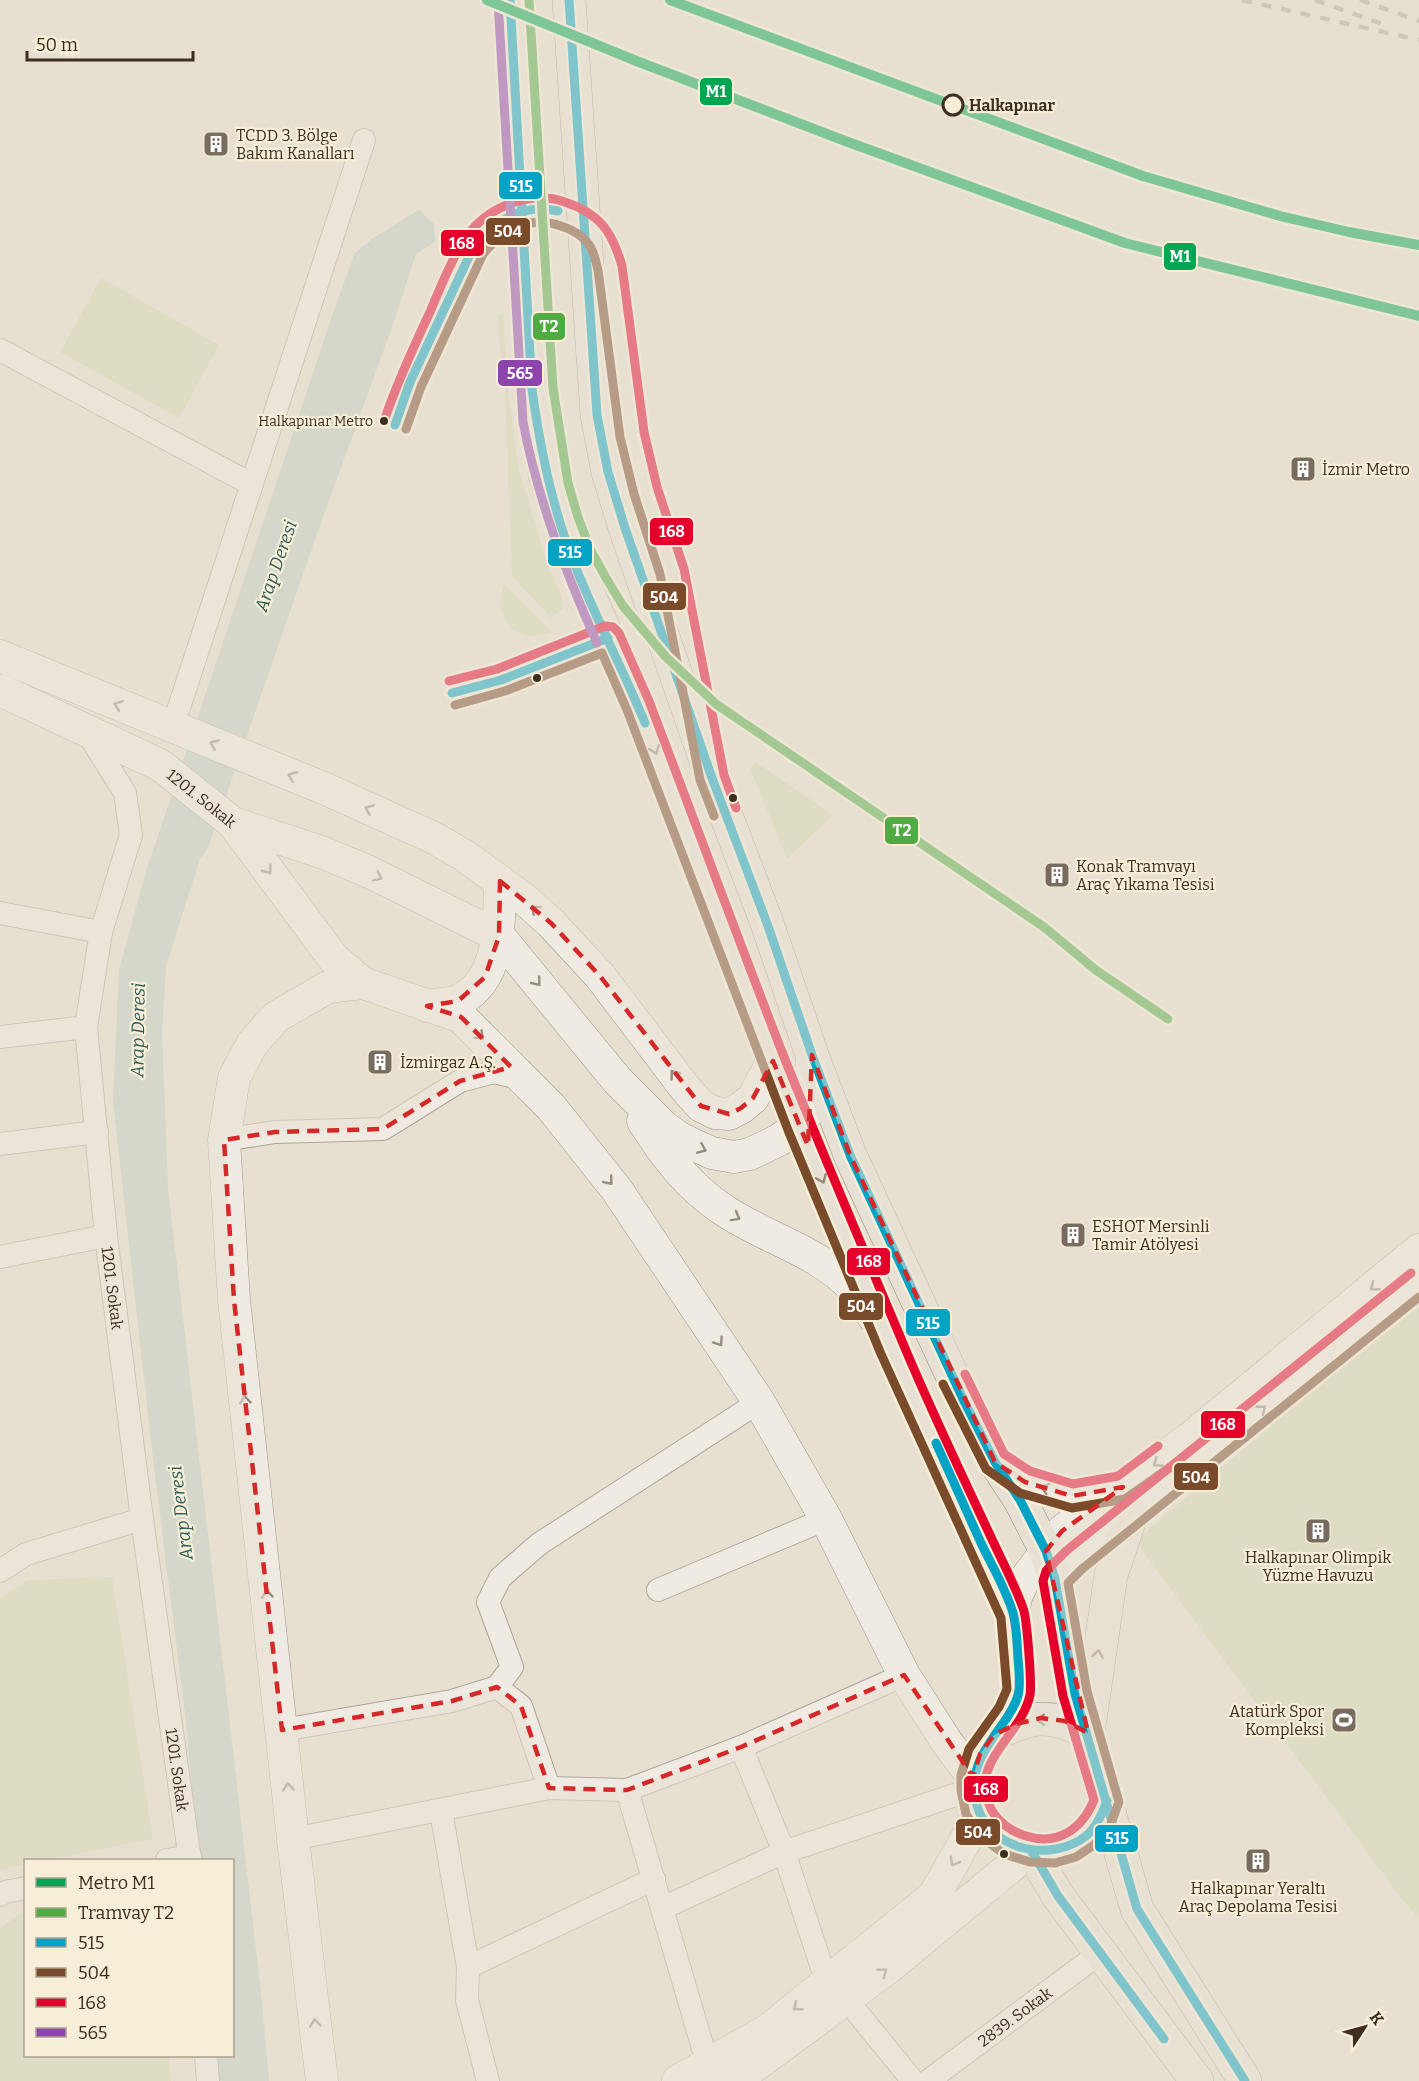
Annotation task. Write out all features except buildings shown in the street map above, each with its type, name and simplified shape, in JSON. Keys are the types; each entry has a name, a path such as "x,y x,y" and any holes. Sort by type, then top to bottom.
{"main road":[{"path":"510,0 532,389 545,475 574,562 638,705 799,1125 892,1349 1013,1615"},
{"path":"569,0 593,385 602,443 626,528 712,778 850,1155 964,1401 995,1462 1020,1500 1050,1565 1075,1694 1137,1909 1245,2081"},
{"path":"0,656 328,790 434,838 465,856 524,899 551,922 600,976 685,1088 702,1106 716,1113 729,1114 741,1108 753,1098 773,1061"},
{"name":"1201. Sokak","path":"0,690 160,765 233,823 324,853 499,936"},
{"path":"233,823 334,959 363,983 461,1017 550,1107 617,1190 759,1402 826,1519 904,1675 946,1741 974,1792 990,1829 1009,1843 1031,1850 1051,1852 1070,1846 1087,1835 1099,1820 1107,1801"},
{"path":"427,1006 458,1001 471,992 485,977 499,936 500,882"},
{"path":"499,936 617,1080 663,1126 678,1137 712,1153 734,1157 750,1154 779,1140 799,1125 808,1110 810,1101 812,1055"},
{"path":"322,2081 234,1300 224,1140 234,1078 252,1044 276,1017 328,987 363,983"},
{"path":"617,1080 657,1143 674,1166 698,1191 724,1210 801,1251 844,1279 864,1302 892,1349"},
{"path":"837,1991 934,1896 972,1829 974,1792 980,1754 1013,1708 1019,1691 1013,1615 1016,1597 1023,1582 1050,1565 1074,1560 1127,1500 1190,1438 1419,1250"},
{"path":"995,1462 1025,1482 1072,1496 1127,1500 1419,1282"},
{"path":"1088,1733 1111,1575 1127,1500"},
{"path":"994,1736 1016,1724 1041,1718 1065,1722 1088,1733"},
{"path":"1031,1850 1058,1896 1187,2078"},
{"path":"678,2081 717,2076 768,2030 837,1991 888,1968 1031,1850"}],"street":[{"path":"173,726 364,140"},
{"path":"0,350 251,484"},
{"name":"1201. Sokak","path":"85,729 125,793 131,835 101,932 86,1026 106,1236 142,1519 190,1858"},
{"path":"0,913 101,932"},
{"path":"0,1037 86,1026"},
{"path":"224,1140 275,1132 383,1129 460,1081 494,1072 522,1079"},
{"path":"0,1144 97,1132"},
{"path":"0,1257 106,1236"},
{"path":"282,1730 452,1701 497,1688 512,1667 488,1602 500,1578 539,1544 759,1402"},
{"path":"0,1571 26,1554 142,1519"},
{"path":"658,1590 826,1519"},
{"path":"293,1839 549,1788 627,1790 741,1747 904,1675"},
{"path":"497,1688 520,1706 549,1788"},
{"path":"741,1747 837,1991 913,2081"},
{"path":"627,1790 717,2076"},
{"path":"663,1908 784,1852 974,1792"},
{"path":"441,1811 468,1967 467,2000 488,2081"},
{"path":"468,1967 654,1879"},
{"path":"0,1895 24,1888"},
{"name":"2839. Sokak","path":"928,2081 1100,1953"},
{"path":"206,2057 208,2081"}],"highlighted area":[{"path":"500,881 551,923 600,976 701,1106 729,1114 741,1108 753,1098 773,1061 808,1146 812,1055 850,1155 995,1462 1025,1482 1072,1496 1123,1487 1062,1531 1046,1551 1088,1733 1065,1721 1041,1718 1016,1724 994,1735 980,1754 973,1777 904,1675 741,1747 627,1790 549,1788 521,1706 497,1687 452,1701 282,1730 234,1300 224,1140 275,1132 383,1129 460,1081 511,1067 461,1017 427,1006 458,1001 485,977 499,936"}],"green space":[{"path":"101,278 219,345 179,418 60,352"},
{"path":"503,313 508,390 519,469 548,566 562,597 563,609 551,618 512,576 505,391 497,315"},
{"path":"504,584 552,632 528,635 510,626 501,608"},
{"path":"756,762 833,815 787,859 750,768"},
{"name":"Atatürk Spor Kompleksi","path":"1419,1307 1419,1919 1135,1541 1311,1392"},
{"path":"112,1577 153,1839 53,1859 24,1859 24,1865 0,1870 0,1598 28,1580"},
{"path":"24,1912 24,2057 169,2057 171,2081 0,2081 0,1928"}],"water":[{"name":"Arap Deresi","path":"419,210 434,224 435,242 416,254 208,848 200,859 166,966 162,1033 168,1188 262,2002 269,2081 217,2081 215,2057 234,2057 234,1859 198,1859 186,1722 153,1459 113,1102 119,969 147,868 334,310 355,253 373,238"}],"railway":[{"path":"1242,0 1419,40"},
{"path":"1315,0 1388,26"},
{"path":"1360,0 1419,21"}],"metro line":[{"name":"M1","path":"487,0 639,62 848,142 1125,243 1419,316"},
{"name":"M1","path":"670,0 1143,176 1280,216 1419,245"}],"tram line":[{"name":"T2","path":"529,0 553,388 568,483 578,517 590,549 623,606 666,657 716,704 1044,927 1097,971 1168,1019"}],"transit line":[{"name":"515","path":"510,0 532,389 539,433 553,499 566,542 645,723"},
{"name":"515","path":"569,0 597,415 608,472 625,528 712,778 850,1155 964,1401 995,1462 1020,1500 1046,1551 1055,1579 1075,1694 1137,1909 1245,2081"},
{"name":"565","path":"498,1 523,422 536,479 554,535 597,643"},
{"name":"168","path":"384,421 449,268 463,242 482,220 507,205 536,198 565,202 587,212 603,225 614,243 622,266 644,432 657,487 684,569 724,775 736,808"},
{"name":"515","path":"395,425 410,382 473,248 490,229 510,216 533,209 558,211"},
{"name":"504","path":"406,429 421,387 483,254 491,245 518,227 538,222 561,226 582,237 592,251 598,270 620,437 634,494 660,574 700,780 714,816"},
{"name":"168","path":"449,681 497,669 605,626 613,627 619,633 649,701 767,1013 827,1164 923,1390 1023,1608 1029,1651 1030,1695 1025,1710 989,1766 985,1781 986,1797 994,1814 1012,1830 1038,1839 1058,1837 1076,1827 1094,1800 1063,1696 1043,1581 1046,1571 1066,1551 1411,1273"},
{"name":"515","path":"452,693 501,680 608,638"},
{"name":"504","path":"455,705 505,691 602,653 627,710 788,1130 881,1354 1001,1618 1007,1689 999,1707 969,1749 961,1775 961,1790 966,1814 981,1837 1004,1854 1030,1862 1055,1863 1076,1857 1094,1845 1110,1826 1119,1802 1087,1691 1068,1583 1082,1569 1419,1297"},
{"name":"168","path":"965,1374 1004,1454 1030,1471 1073,1484 1118,1476 1158,1446"},
{"name":"504","path":"943,1384 986,1469 1020,1493 1072,1508 1125,1499 1172,1466"},
{"name":"515","path":"936,1443 1007,1595 1016,1630 1019,1674 1016,1702 980,1760 974,1781 977,1806 984,1821 1008,1842 1024,1848 1056,1849 1086,1836 1099,1820 1107,1801"},
{"name":"515","path":"1031,1850 1058,1896 1164,2039"}],"place":[{"name":"Halkapınar","path":"953,105"},
{"name":"TCDD 3. Bölge Bakım Kanalları","path":"216,144"},
{"name":"Halkapınar Metro","path":"384,421"},
{"name":"İzmir Metro","path":"1303,469"},
{"name":"Konak Tramvayı Araç Yıkama Tesisi","path":"1057,875"},
{"name":"İzmirgaz A.Ş.","path":"380,1062"},
{"name":"ESHOT Mersinli Tamir Atölyesi","path":"1073,1235"},
{"name":"Halkapınar Olimpik Yüzme Havuzu","path":"1318,1531"},
{"name":"Atatürk Spor Kompleksi","path":"1344,1720"},
{"name":"Halkapınar Yeraltı Araç Depolama Tesisi","path":"1258,1861"}]}
